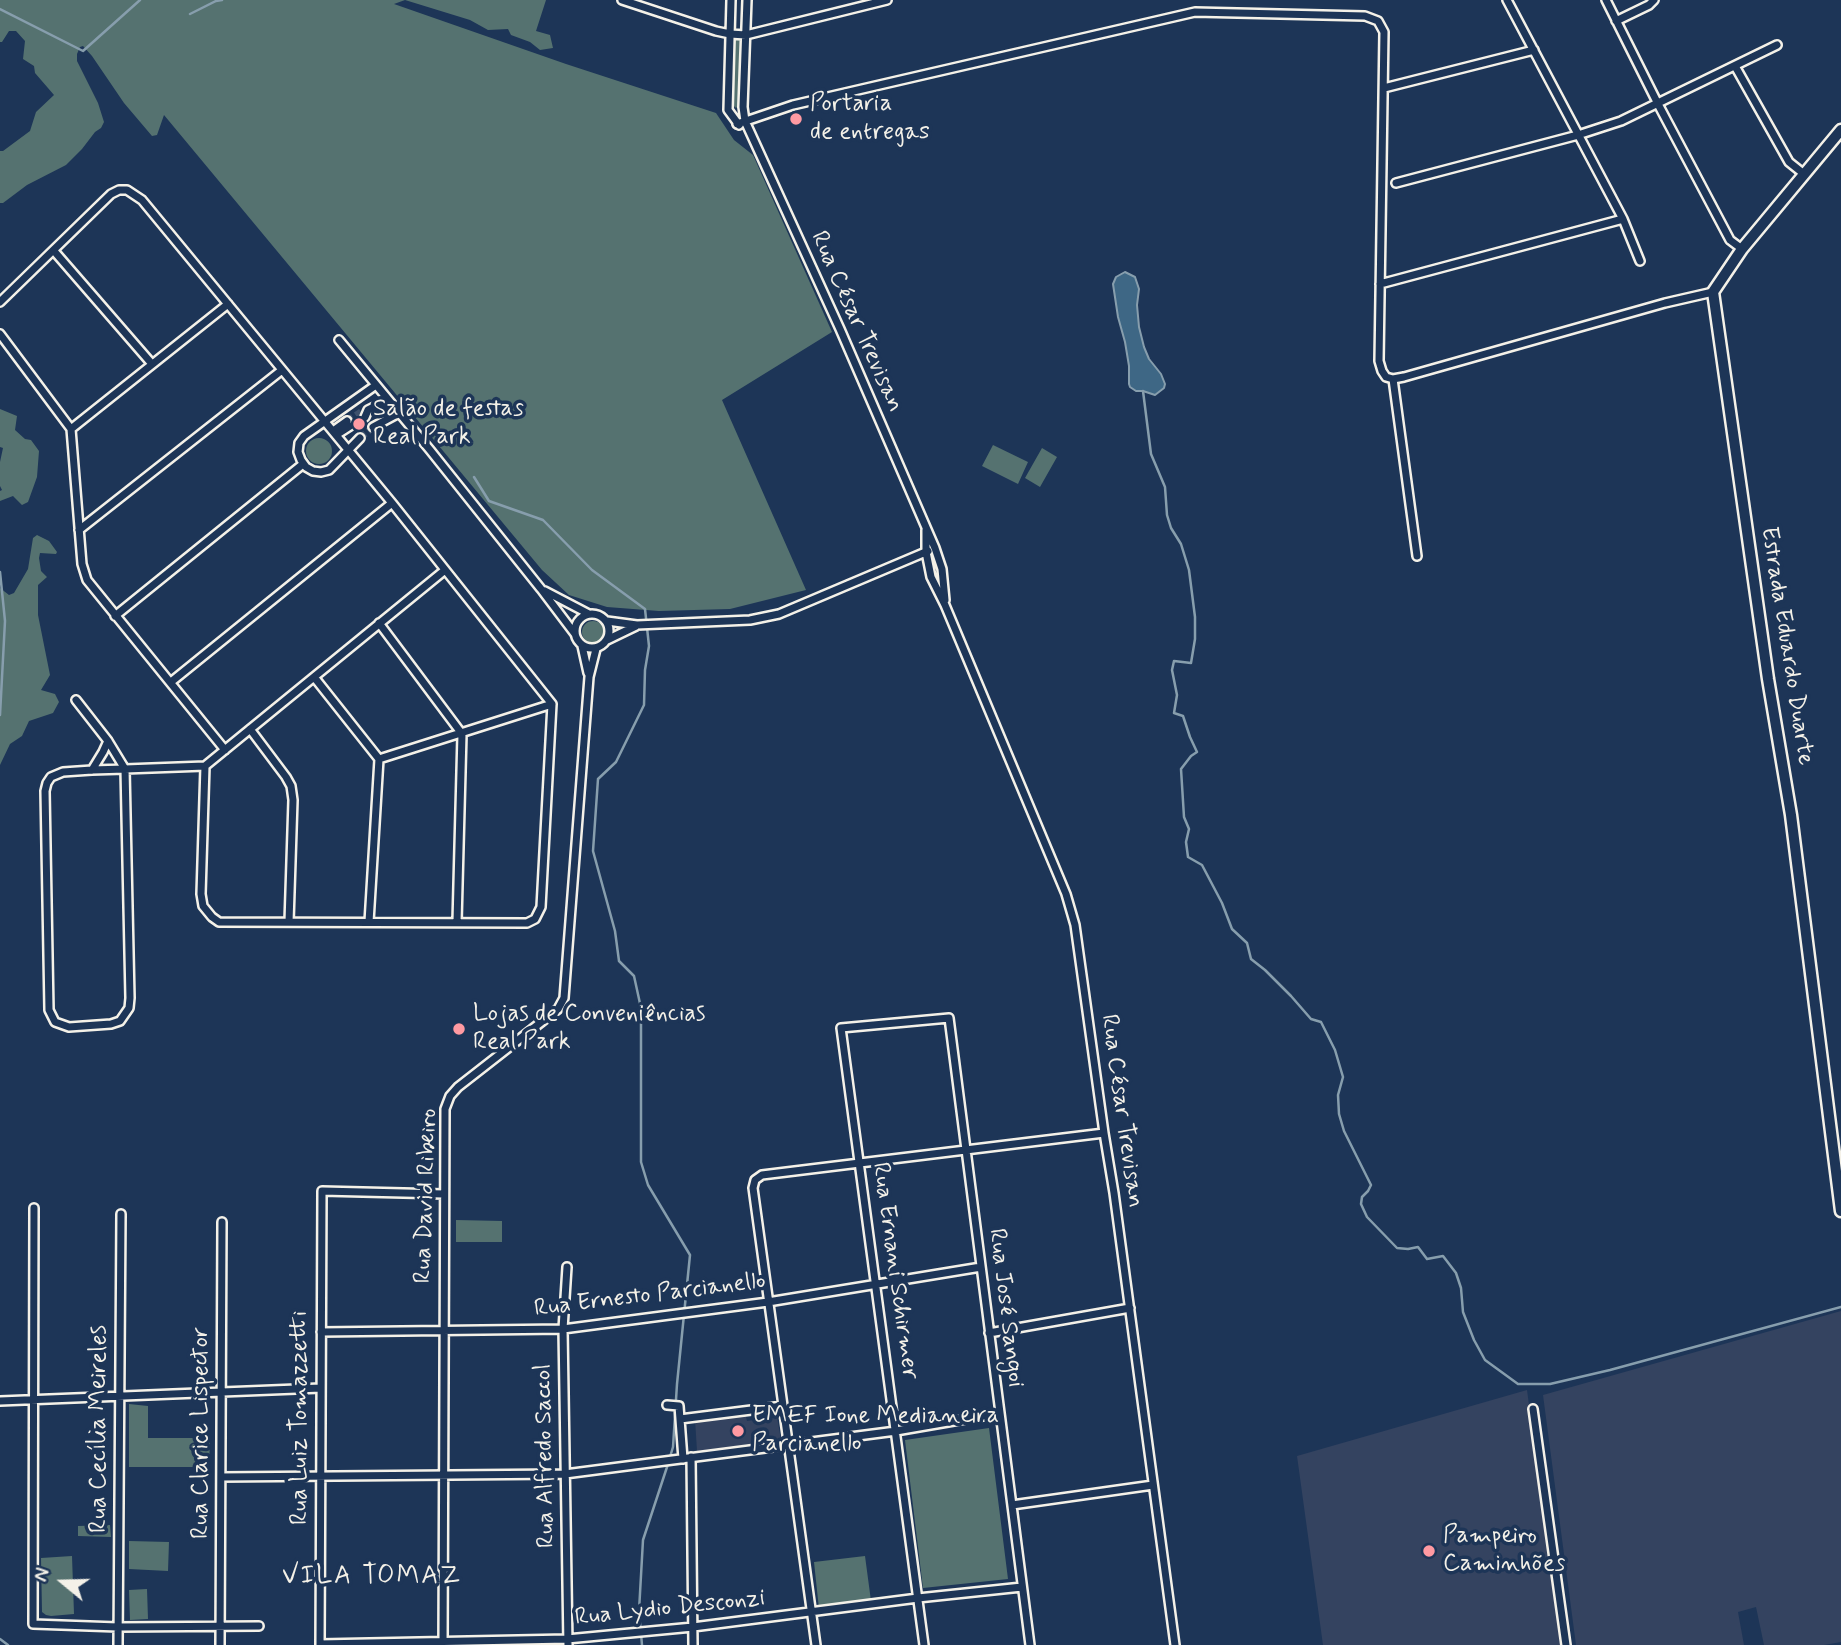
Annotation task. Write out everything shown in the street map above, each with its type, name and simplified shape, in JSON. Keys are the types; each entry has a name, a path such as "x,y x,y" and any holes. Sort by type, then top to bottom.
{"street":[{"path":"622,0 716,31 746,35 887,0"},
{"path":"731,0 728,110 741,122"},
{"path":"741,122 747,0"},
{"path":"1507,0 1623,219 1640,261"},
{"path":"1606,0 1730,240 1742,249"},
{"path":"1616,21 1654,0"},
{"path":"741,122 793,105 1195,12 1366,16 1378,21 1384,32 1379,360 1386,377 1393,379 1713,292 1742,249 1841,130"},
{"path":"1396,183 1621,121 1777,46"},
{"path":"1384,88 1534,50"},
{"path":"1735,66 1789,162 1804,174"},
{"name":"Rua César Trevisan","path":"741,122 749,131 840,329 935,548 943,574 945,605"},
{"path":"0,302 111,194 118,190 127,190 142,200 392,503 552,704 541,907 535,919 527,923 219,922 203,906 201,894 205,766"},
{"path":"1380,284 1623,219"},
{"path":"54,251 152,364"},
{"name":"Estrada Eduardo Duarte","path":"1713,292 1768,679 1791,815 1841,1211"},
{"path":"71,429 228,304"},
{"path":"0,334 71,429 82,564 88,580 225,750"},
{"path":"339,340 541,589 575,634 577,641 589,649 603,646 610,634 607,621 602,616 589,614 541,589"},
{"path":"79,530 282,370"},
{"path":"1393,379 1417,556"},
{"path":"360,438 329,470 321,472 313,471 303,464 298,452 299,443 304,436 376,385"},
{"path":"364,413 388,400"},
{"path":"373,427 400,413"},
{"path":"335,433 349,424"},
{"path":"115,616 303,464"},
{"path":"171,681 392,503"},
{"name":"Rua César Trevisan","path":"926,530 929,572 1069,904 1075,925 1175,1645"},
{"path":"607,621 637,625 750,620 779,614 935,548"},
{"path":"76,700 108,741 125,769 130,1008 120,1021 111,1024 69,1027 55,1022 49,1010 47,783 57,773 92,770 125,769 205,766 444,570"},
{"path":"575,634 578,621 589,614"},
{"path":"379,623 462,734 457,922"},
{"path":"607,640 637,625"},
{"name":"Rua David Ribeiro","path":"582,646 589,677"},
{"name":"Rua David Ribeiro","path":"443,1644 445,1109 450,1096 458,1087 558,1009 565,998 589,677 596,649"},
{"path":"314,677 379,759 369,922"},
{"path":"379,759 552,704"},
{"path":"250,729 291,786 293,800 289,922"},
{"path":"92,770 108,741"},
{"name":"Rua Ernani Schirmer","path":"924,1645 842,1028 949,1018"},
{"name":"Rua José Sangoi","path":"949,1018 1030,1645"},
{"path":"816,1645 753,1188 755,1180 762,1175 1104,1133"},
{"name":"Rua Luiz Tomazzetti","path":"320,1644 321,1191 444,1194"},
{"path":"34,1208 33,1624 118,1627 259,1626"},
{"name":"Rua Cecília Meireles","path":"118,1645 121,1214"},
{"name":"Rua Clarice Lispector","path":"220,1645 222,1222"},
{"name":"Rua Alfredo Saccol","path":"567,1267 563,1329 568,1642"},
{"name":"Rua Ernesto Parcianello","path":"321,1332 563,1329 768,1301 981,1267"},
{"path":"989,1333 1130,1307"},
{"path":"0,1401 321,1388"},
{"path":"667,1405 679,1406 687,1458 693,1645"},
{"path":"680,1419 783,1406"},
{"path":"1534,1409 1566,1645"},
{"path":"221,1477 565,1474 896,1431 999,1413"},
{"path":"1012,1505 1153,1485"},
{"name":"Rua Lydio Desconzi","path":"320,1644 568,1642 1022,1587"}],"shaded area":[{"path":"1125,272 1135,277 1139,289 1137,305 1144,347 1165,384 1155,395 1136,391 1129,384 1129,366 1113,284 1116,277"},
{"path":"1841,1311 1841,1642 1824,1645 1764,1645 1756,1607 1738,1612 1744,1645 1576,1645 1543,1395"},
{"name":"Pampeiro Caminhões","path":"1527,1390 1561,1645 1323,1645 1297,1456"},
{"name":"EMEF Ione Medianeira Parcianello","path":"745,1413 747,1421 777,1417 781,1440 697,1451 695,1419"}],"green space":[{"path":"0,0 405,0 394,4 716,113 734,140 753,155 832,332 722,400 806,590 730,609 659,611 607,607 569,595 542,570 164,115 157,135 152,136 124,103 83,46 77,54 77,61 98,103 104,122 101,128 66,165 27,185 0,203 0,151 30,131 36,112 54,95 35,73 34,66 23,59 25,41 16,31 9,31 0,42"},
{"path":"405,0 546,0 536,31 550,35 553,48 540,50 530,42 511,35 508,29 488,30 470,20"},
{"path":"740,40 736,108 733,105 734,41"},
{"path":"0,409 17,416 15,430 25,439 31,440 39,451 37,477 28,502 22,505 13,496 0,501 0,462 3,448 0,447"},
{"path":"319,438 328,442 332,451 328,460 319,464 310,460 306,451 310,442"},
{"path":"993,445 1028,462 1018,484 982,466"},
{"path":"1042,448 1057,457 1040,487 1025,478"},
{"path":"37,535 49,541 57,552 40,553 41,571 47,577 38,585 38,615 50,675 41,690 55,694 59,702 53,713 29,721 22,736 10,744 0,765 0,588 9,595 14,593 28,569 33,538"},
{"path":"593,621 601,624 604,632 601,640 593,643 585,640 582,632 585,624"},
{"path":"456,1220 502,1221 502,1242 456,1242"},
{"path":"129,1404 148,1406 148,1438 210,1438 209,1467 129,1467"},
{"path":"989,1428 1008,1579 923,1588 905,1440"},
{"path":"110,1525 111,1537 78,1536 78,1526"},
{"path":"129,1541 169,1542 168,1571 129,1569"},
{"path":"72,1556 74,1614 46,1615 42,1612 41,1558"},
{"path":"865,1556 871,1601 819,1609 814,1562"},
{"path":"147,1589 148,1619 130,1620 129,1590"}],"waterway":[{"path":"0,9 83,51 140,0"},
{"path":"190,14 222,0"},
{"path":"1143,391 1151,454 1165,487 1171,528 1181,544 1189,570 1195,617 1191,663 1174,661 1172,670 1177,695 1174,713 1183,716 1197,752 1181,769 1184,817 1189,829 1186,842 1188,857 1202,865 1232,929 1247,943 1251,959 1265,970 1311,1019 1321,1022 1335,1050 1343,1077 1338,1095 1339,1114 1344,1131 1371,1185 1362,1197 1361,1204 1367,1217 1397,1248 1418,1247 1427,1259 1443,1256 1456,1273 1461,1288 1463,1312 1485,1360 1518,1384 1550,1384 1610,1370 1841,1307"},
{"path":"474,477 489,501 543,520 592,570 645,609 649,646 644,705 616,762 598,779 593,851 615,931 619,961 634,976 641,1008 641,1162 648,1185 690,1255 670,1457"},
{"path":"0,572 5,621 0,715"},
{"path":"642,1645 639,1611 643,1540 668,1464"},
{"path":"0,1639 8,1645"}],"tunnel":[{"path":"347,421 361,412"},
{"path":"350,426 365,417"},
{"path":"360,438 373,427"}],"place":[{"name":"Portaria de entregas","path":"796,119"},
{"name":"Salão de festas Real Park","path":"359,424"},
{"name":"Lojas de Conveniências Real Park","path":"459,1029"},
{"name":"EMEF Ione Medianeira Parcianello","path":"738,1431"},
{"name":"Pampeiro Caminhões","path":"1429,1551"}],"district":[{"name":"VILA TOMAZ","path":"372,1578"}]}
